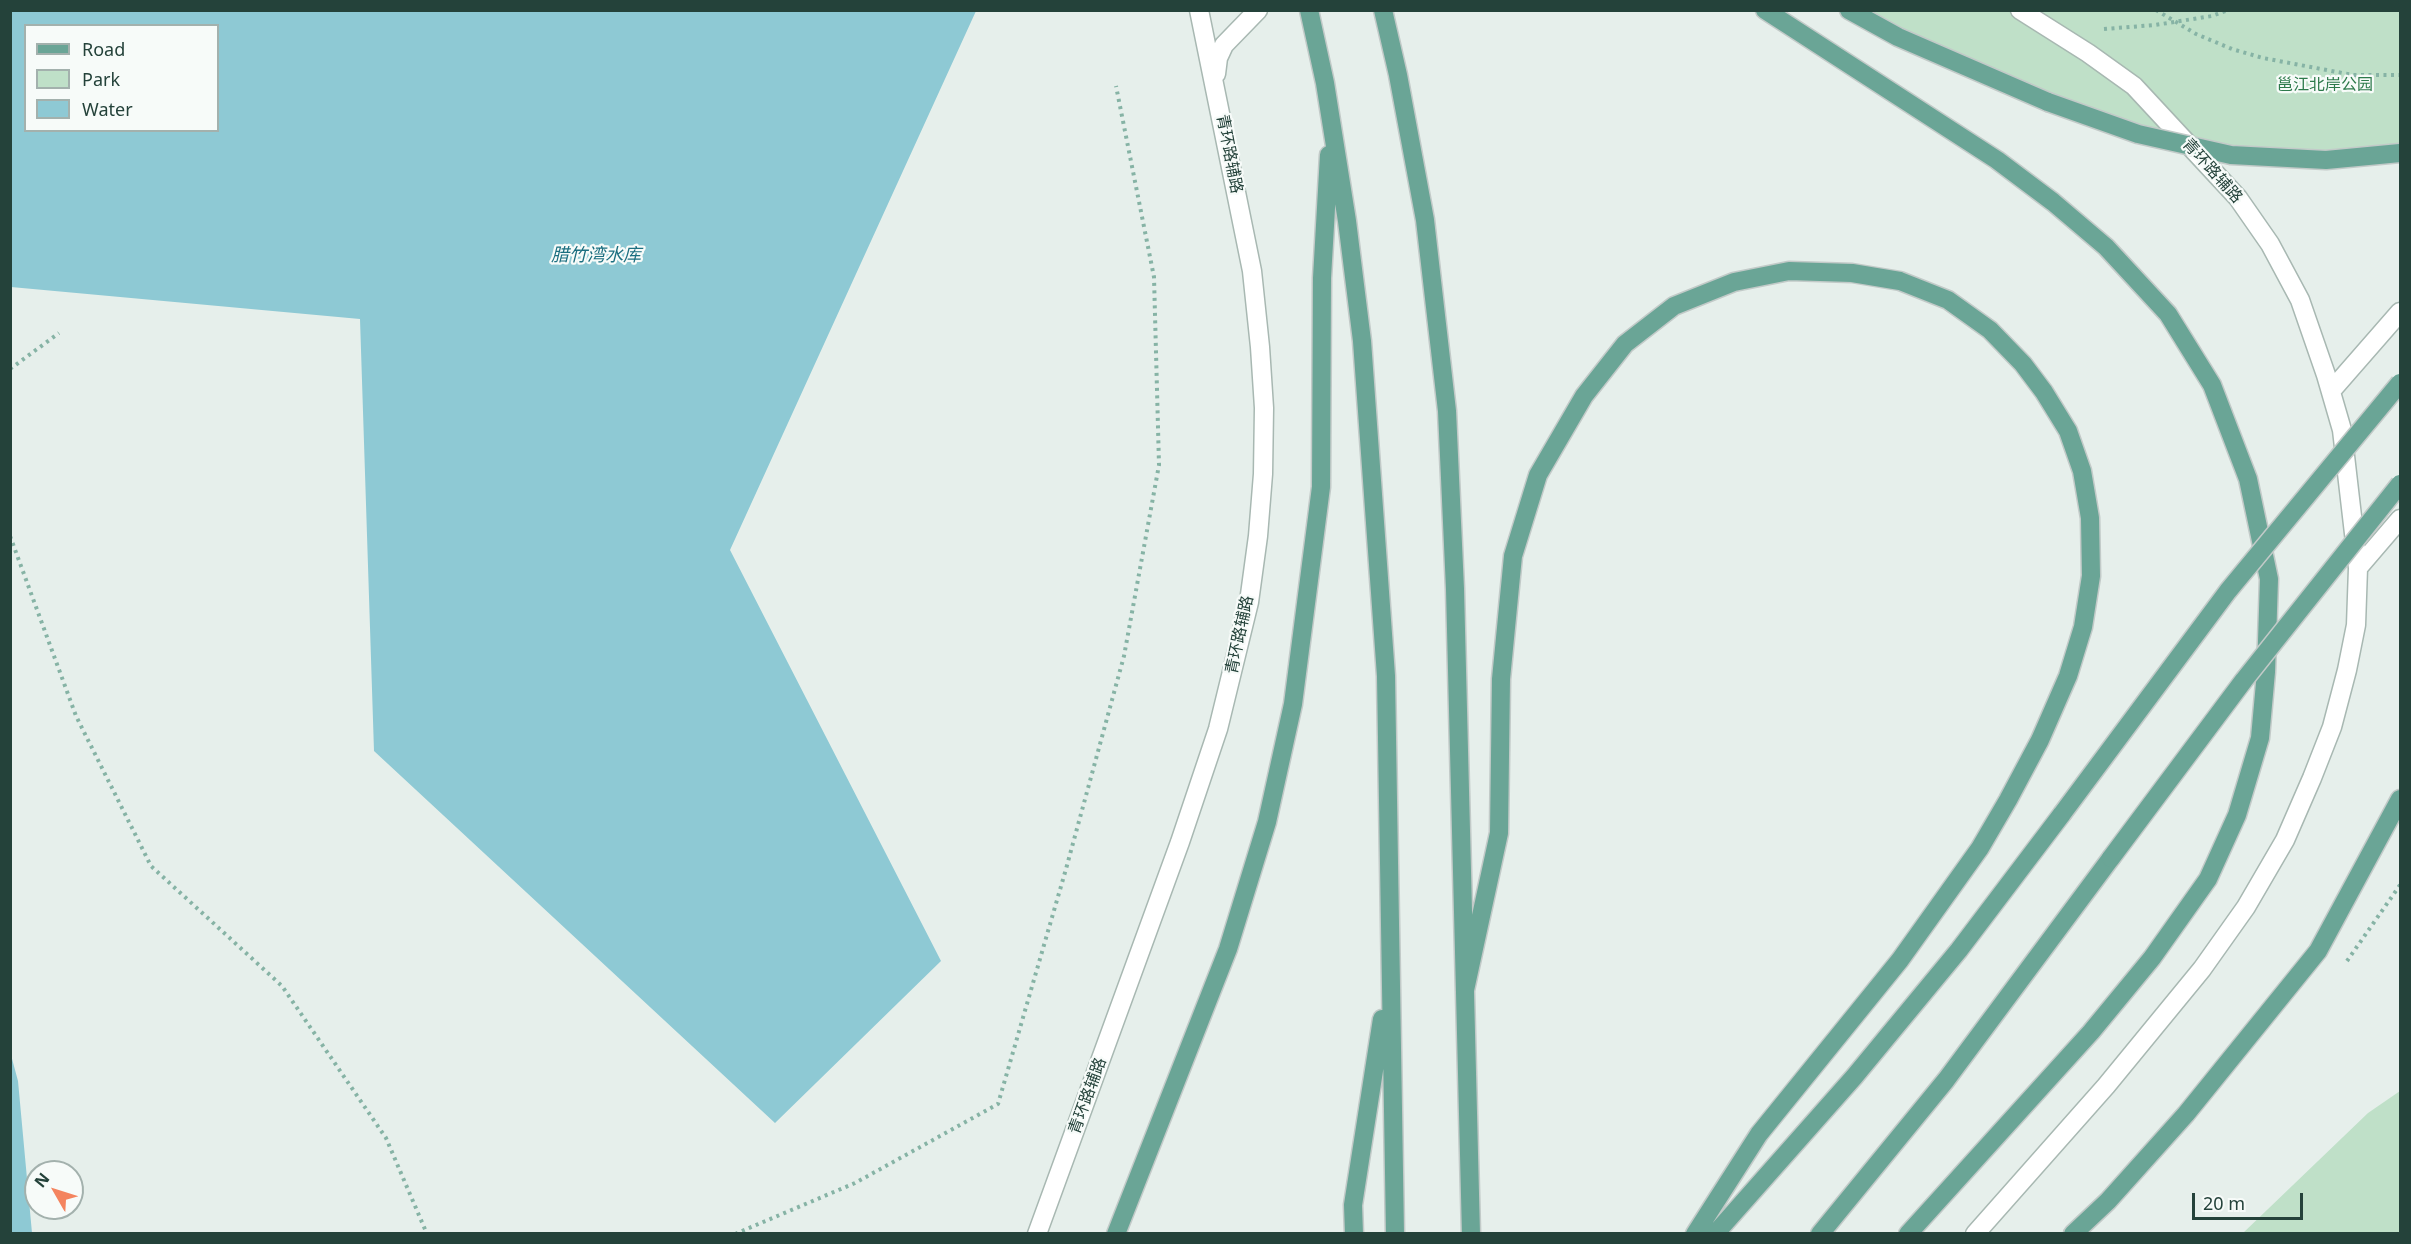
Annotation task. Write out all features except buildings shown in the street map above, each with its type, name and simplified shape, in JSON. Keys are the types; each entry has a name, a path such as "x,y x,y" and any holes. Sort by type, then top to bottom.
{"main road":[{"path":"1383,10 1398,75 1425,220 1447,411 1455,589 1471,1233"},
{"path":"1765,10 1997,160 2053,202 2106,247 2168,314 2212,385 2248,479 2269,579 2266,672 2260,738 2237,815 2208,879 2152,958 2091,1032 1908,1233"},
{"path":"1849,10 1898,37 2048,102 2138,134 2231,155 2326,160 2400,153"},
{"path":"1310,13 1347,221 1362,341 1385,652 1395,1233"},
{"path":"1116,1233 1228,949 1267,822 1293,704 1321,487 1322,278 1331,121"},
{"path":"1466,990 1499,833 1501,679 1513,556 1538,475 1584,396 1625,344 1674,306 1734,282 1789,271 1852,273 1900,281 1948,300 1990,330 2023,364 2044,392 2068,431 2082,471 2090,518 2091,576 2083,627 2068,676 2040,740 1980,848 1900,960 1760,1134 1695,1233"},
{"path":"1715,1233 1854,1077 1959,950 2228,591 2400,383"},
{"path":"1820,1233 1946,1080 2251,670 2400,484"},
{"path":"2073,1233 2108,1201 2186,1114 2318,951 2400,799"},
{"path":"1354,1233 1353,1205 1390,967"}],"street":[{"name":"青环路辅路","path":"1037,1233 1180,842 1218,729 1249,602 1258,536 1263,474 1264,408 1252,271 1199,10"},
{"path":"1214,82 1218,58 1224,45 1258,10"},
{"name":"青环路辅路","path":"1975,1233 2106,1086 2202,969 2246,907 2285,840 2312,778 2335,716 2356,625 2358,568 2342,430 2300,300 2270,244 2238,198 2134,86 2056,31 2020,10"},
{"path":"2331,392 2400,312"},
{"path":"2358,568 2400,519"}],"path":[{"path":"2156,10 2196,34 2232,49 2263,58 2353,75 2400,75"},
{"path":"2056,31 2155,25 2212,16 2228,10"},
{"path":"735,1233 855,1183 998,1104 1066,869 1124,656 1159,465 1154,277 1116,86"},
{"path":"10,369 59,333"},
{"path":"10,536 76,716 151,866 282,986 386,1138 427,1233"}],"green space":[{"name":"邕江北岸公园","path":"1849,11 2400,11 2400,153 2326,160 2138,134"},
{"path":"2400,1091 2400,1233 2243,1233 2368,1113"}],"water":[{"name":"腊竹湾水库","path":"10,11 976,11 730,550 941,961 775,1123 374,751 360,319 11,287"},
{"path":"11,1055 18,1081 25,1160 24,1220 31,1220 32,1233 11,1233"}]}
